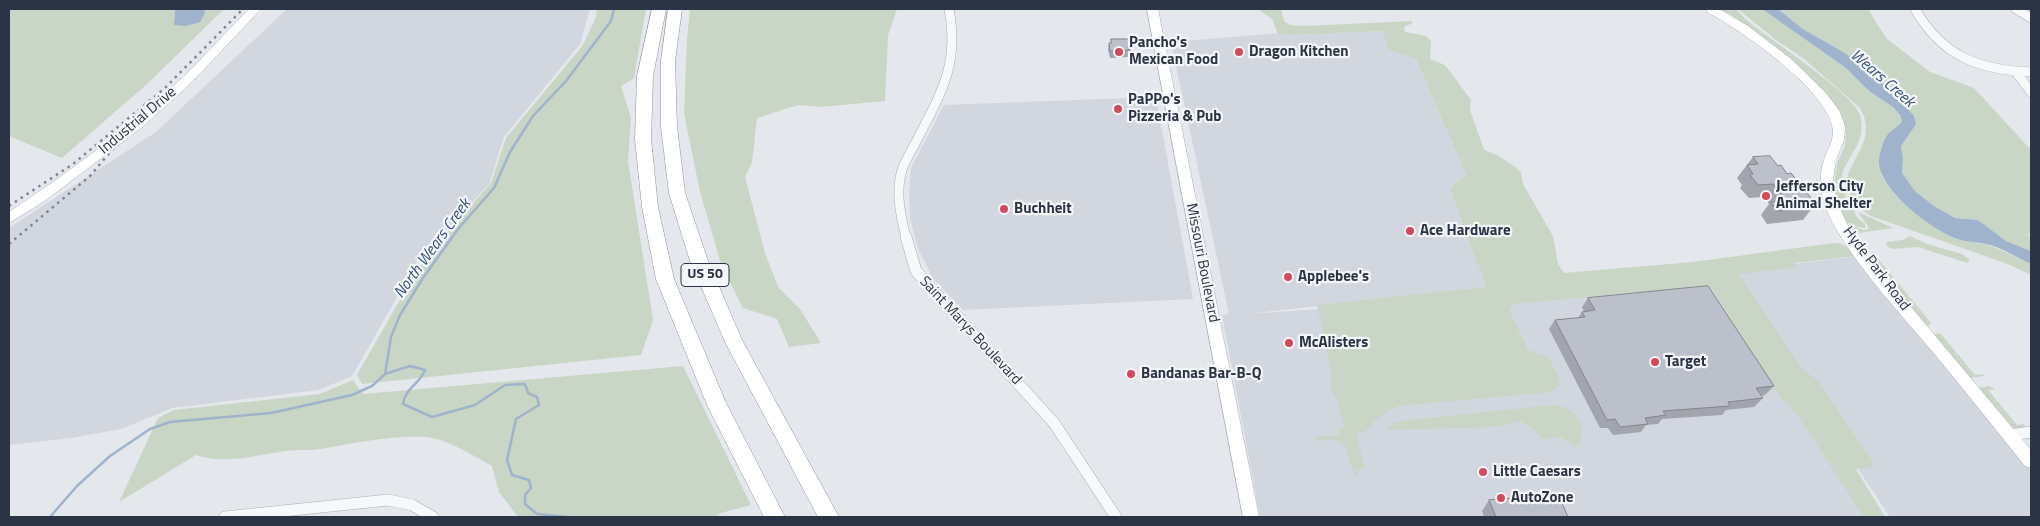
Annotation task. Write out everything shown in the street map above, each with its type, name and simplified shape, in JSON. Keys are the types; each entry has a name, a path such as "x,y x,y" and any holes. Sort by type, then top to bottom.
{"highway":[{"name":"US 50","path":"659,9 645,76 643,139 650,207 665,279 717,405 776,517"},
{"name":"US 50","path":"675,9 668,61 669,127 677,193 699,261 734,342 829,517"}],"main road":[{"name":"Industrial Drive","path":"9,218 42,197 137,125 185,82 255,9"},
{"name":"Missouri Boulevard","path":"1152,9 1251,517"},
{"name":"Hyde Park Road","path":"1712,9 1730,18 1747,30 1813,84 1832,108 1839,128 1839,138 1829,162 1826,178 1830,196 1840,223 1887,287 2031,461"}],"street":[{"name":"Saint Marys Boulevard","path":"949,9 954,56 947,81 902,171 900,204 907,248 916,272 1054,423 1116,517"},
{"path":"1914,9 1930,33 1942,45 1961,58 1990,68 2031,72"},
{"path":"2016,9 2031,18"},
{"path":"2016,72 2031,92"},
{"path":"2010,435 2031,432"},
{"path":"225,517 388,500 407,502 422,509 432,517"}],"shaded area":[{"path":"287,9 590,9 580,44 504,137 489,184 417,262 352,376 319,390 172,408 121,429 71,438 9,445 9,228 156,132"},
{"path":"1383,31 1387,49 1416,59 1466,175 1450,189 1486,287 1247,314 1713,282 1865,517 1260,517 1222,315 1229,314 1171,42 1281,33 1292,35"},
{"path":"1156,97 1193,299 962,310 933,278 918,249 910,218 909,191 911,168 944,105"},
{"path":"1858,256 2031,471 2031,517 1890,517 1727,272"}],"green space":[{"path":"1732,8 1737,10 1747,21 1828,81 1843,94 1860,115 1862,129 1859,141 1844,170 1842,180 1844,192 1855,209 1857,216 1865,224 1865,228 1845,221 1835,191 1835,175 1845,146 1846,137 1843,118 1840,112 1803,70 1767,40 1720,9"},
{"path":"9,9 175,9 174,25 205,13 204,9 224,9 146,85 62,158 9,136"},
{"path":"597,9 646,9 634,78 621,86 631,118 628,161 653,320 641,355 362,384 357,375 422,261 491,183 506,138 583,45 596,17"},
{"path":"690,9 897,9 888,35 885,101 821,107 798,105 757,118 752,163 745,177 765,253 778,287 800,309 821,343 789,347 777,319 743,308 722,267 700,192 684,113"},
{"path":"1257,9 1281,9 1284,21 1290,25 1412,21 1413,23 1404,27 1405,32 1426,36 1431,41 1430,59 1445,65 1471,100 1470,110 1484,150 1497,155 1517,168 1521,173 1523,184 1553,236 1558,264 1564,273 1693,262 1834,243 1848,248 1855,256 1794,263 1796,267 1739,274 1800,367 1816,379 1874,463 1872,467 1856,469 1885,517 1864,517 1796,413 1782,399 1713,291 1703,286 1513,304 1509,310 1528,350 1548,357 1559,377 1559,385 1551,392 1398,406 1379,417 1365,432 1356,434 1365,469 1356,470 1357,476 1355,476 1345,446 1342,443 1331,439 1316,442 1315,437 1340,435 1338,428 1345,427 1337,400 1331,390 1331,370 1317,305 1486,287 1450,189 1466,175 1416,59 1387,49 1383,31 1278,34 1272,19"},
{"path":"1738,9 1762,9 1846,68 1869,91 1893,107 1900,115 1902,121 1892,131 1881,175 1889,187 1909,208 1933,226 1959,238 1986,244 2031,264 2031,275 2008,264 1871,216 1854,202 1847,189 1848,176 1865,139 1866,124 1860,108 1803,58 1776,40"},
{"path":"1778,9 1868,9 1886,38 1930,72 1974,88 2031,150 2031,233 2028,234 2031,239 2031,251 2006,241 1978,220 1955,218 1934,206 1915,191 1902,173 1903,158 1901,146 1908,135 1895,97 1886,86 1845,53 1803,29"},
{"path":"1858,212 1893,228 1859,233 1851,230 1847,225 1863,230 1869,228"},
{"path":"1910,236 1927,244 1962,254 1970,260 1967,263 1918,247 1892,249 1887,246 1886,242 1903,240"},
{"path":"1876,259 1879,260 1931,323 1929,326 1925,324 1874,262"},
{"path":"1936,333 1941,334 1975,375 1983,374 1984,376 1970,378 1935,336"},
{"path":"683,366 751,505 721,513 715,517 518,517 499,492 492,466 460,448 434,438 426,437 386,438 316,450 290,450 229,459 207,458 196,455 119,502 158,418 174,410 320,394 353,380 363,394"},
{"path":"1989,386 1995,389 1988,390 2017,425 2024,424 2025,428 2011,428 1979,388"},
{"path":"1553,405 1568,409 1578,418 1583,427 1581,428 1582,437 1574,448 1561,437 1542,439 1533,429 1521,421 1495,427 1387,430 1392,424 1401,421"}],"water":[{"path":"175,9 204,9 205,13 200,22 186,26 174,25"},
{"path":"1762,9 1778,9 1803,29 1845,53 1886,86 1914,116 1916,124 1901,146 1903,158 1902,173 1915,191 1934,206 1955,218 1978,220 2006,241 2031,251 2031,264 1992,245 1955,238 1933,226 1907,206 1886,182 1880,170 1879,159 1886,137 1902,121 1900,115 1893,107 1869,91 1846,68"}],"building":[{"path":"1111,39 1130,39 1131,47 1128,47 1129,50 1110,51 1109,43 1111,43"},
{"path":"1770,156 1778,166 1781,165 1787,174 1791,173 1815,203 1810,203 1813,207 1777,211 1771,202 1786,200 1773,184 1758,185 1750,175 1753,174 1747,165 1758,164 1753,157"},
{"name":"Target","path":"1708,286 1774,386 1756,388 1763,398 1728,402 1730,406 1663,411 1666,415 1645,418 1648,424 1620,427 1615,419 1607,420 1555,320 1585,317 1582,312 1595,310 1588,298"},
{"path":"1559,496 1568,517 1496,517 1489,500"}],"waterway":[{"name":"North Wears Creek","path":"385,374 391,337 400,315 423,278 458,229 494,188 510,152 533,116 566,81 611,21 614,9"},
{"path":"385,374 410,366 425,370 407,394 403,404 432,417 475,405 505,385 525,384 528,393 537,397 539,405 516,419 507,460 512,475 529,480 531,488 525,495 525,504 537,514 569,517"},
{"name":"North Wears Creek","path":"50,517 77,486 110,456 150,429 170,422 271,413 352,395 372,386 385,374"}],"railway":[{"path":"9,206 73,164 165,88 243,9"},
{"path":"9,244 90,176 144,112"}],"place":[{"name":"Pancho's Mexican Food","path":"1119,52"},
{"name":"Dragon Kitchen","path":"1239,52"},
{"name":"PaPPo's Pizzeria & Pub","path":"1118,109"},
{"name":"Jefferson City Animal Shelter","path":"1766,196"},
{"name":"Buchheit","path":"1004,209"},
{"name":"Ace Hardware","path":"1410,231"},
{"name":"Applebee's","path":"1288,277"},
{"name":"McAlisters","path":"1289,343"},
{"name":"Target","path":"1655,362"},
{"name":"Bandanas Bar-B-Q","path":"1131,374"},
{"name":"Little Caesars","path":"1483,472"},
{"name":"AutoZone","path":"1501,498"}],"water label":[{"name":"Wears Creek","path":"1882,79"}]}
